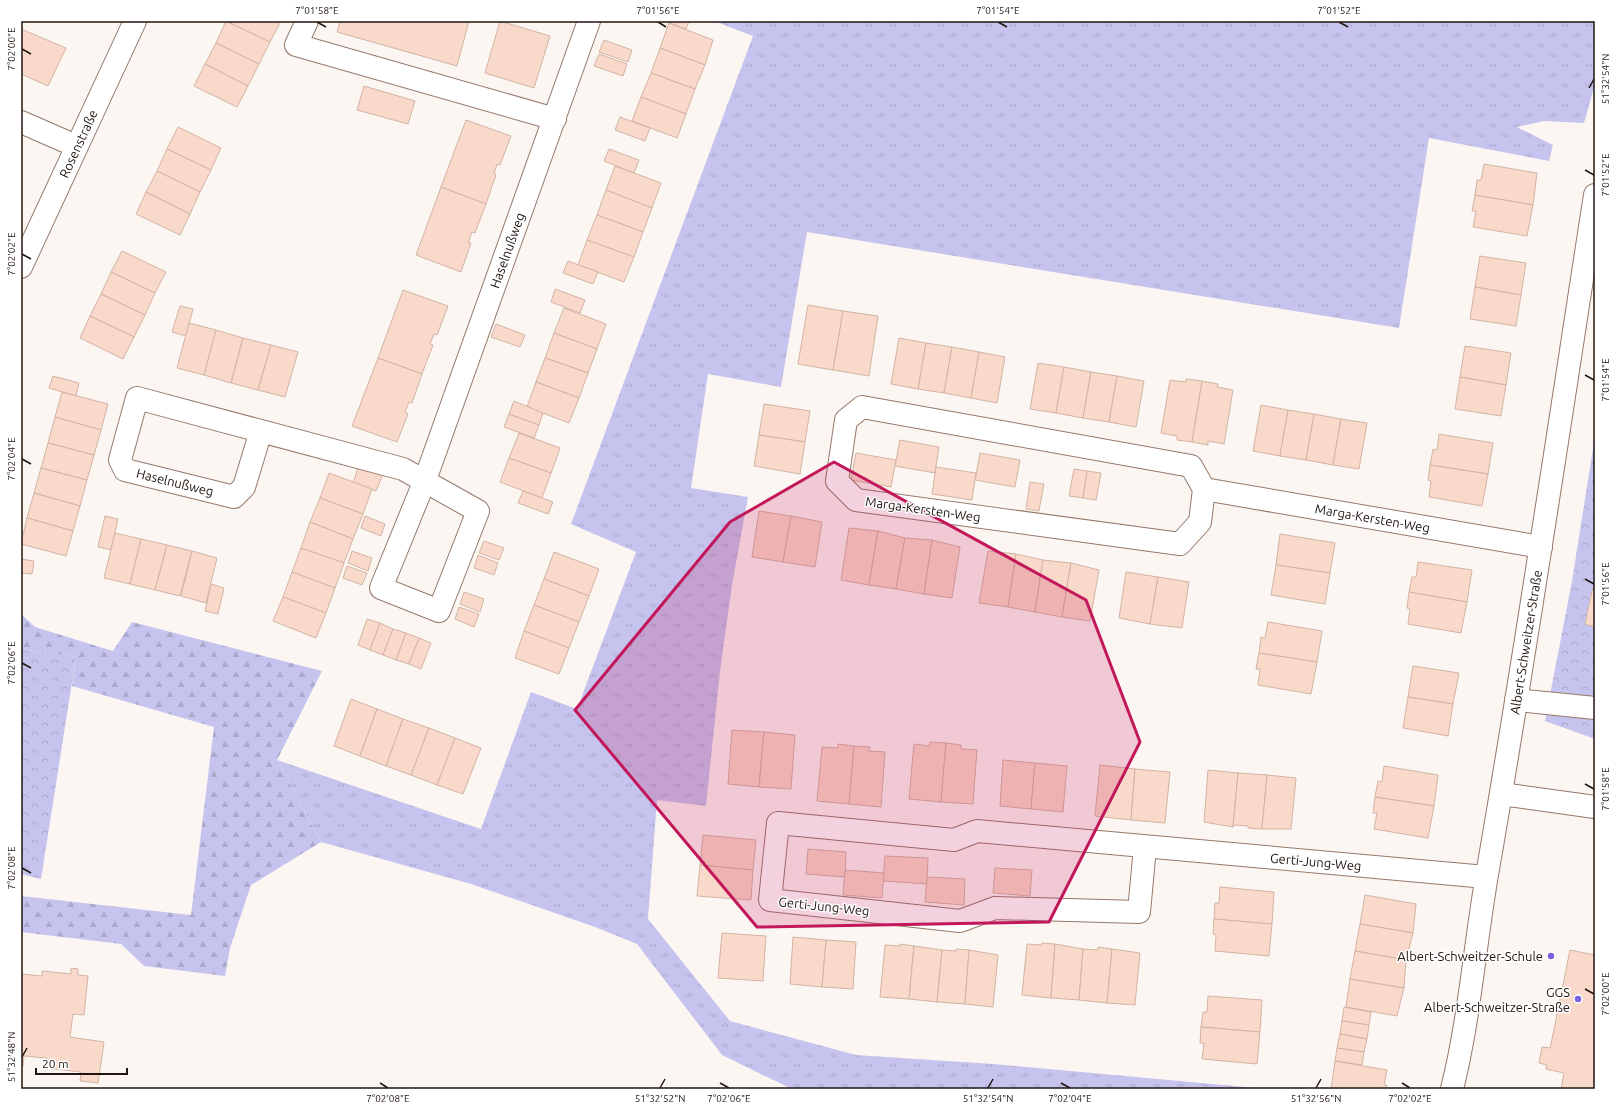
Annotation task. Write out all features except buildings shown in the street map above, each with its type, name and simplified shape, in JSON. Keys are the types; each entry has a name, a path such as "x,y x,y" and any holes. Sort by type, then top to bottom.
{"street":[{"name":"Rosenstraße","path":"21,267 135,21"},
{"path":"307,21 296,45 555,119"},
{"name":"Haselnußweg","path":"261,431 244,487 234,497 125,470 120,460 137,398 261,431 403,469 425,480 478,511 439,612 381,588 425,480 589,21"},
{"path":"21,122 76,146"},
{"name":"Albert-Schweitzer-Straße","path":"1452,1089 1461,1052 1486,877 1541,547 1595,195"},
{"name":"Marga-Kersten-Weg","path":"862,407 1191,466 1204,489 1200,522 1180,544 856,500 837,481 846,420 862,407"},
{"name":"Marga-Kersten-Weg","path":"1204,489 1541,547"},
{"path":"1516,700 1595,708"},
{"path":"1501,794 1595,807"},
{"name":"Gerti-Jung-Weg","path":"1145,847 1139,912 995,908 960,921 770,900 778,823 954,840 977,831 1486,877"}],"highlighted area":[{"path":"834,462 1086,600 1140,742 1049,922 757,927 575,710 730,522"}],"green space":[{"path":"714,21 1595,21 1595,84 1584,123 1544,121 1517,127 1553,145 1549,161 1429,138 1399,328 807,232 781,387 708,374 691,488 748,497 732,585 720,671 706,806 657,800 648,919 730,1021 856,1055 993,1064 1267,1089 792,1089 722,1055 637,944 595,927 471,884 321,842 277,760 481,829 531,692 577,709 636,552 571,524 753,36"},
{"path":"1595,436 1595,739 1545,721 1572,581"},
{"path":"21,614 35,627 113,651 132,622 322,671 277,760 321,842 251,885 230,948 225,976 144,966 121,944 21,932 21,896 191,915 214,727 72,686 76,657 21,649"},
{"path":"21,649 76,657 41,879 21,874"}],"place":[{"name":"Albert-Schweitzer-Schule","path":"1551,956"},
{"name":"GGS Albert-Schweitzer-Straße","path":"1578,999"}]}
